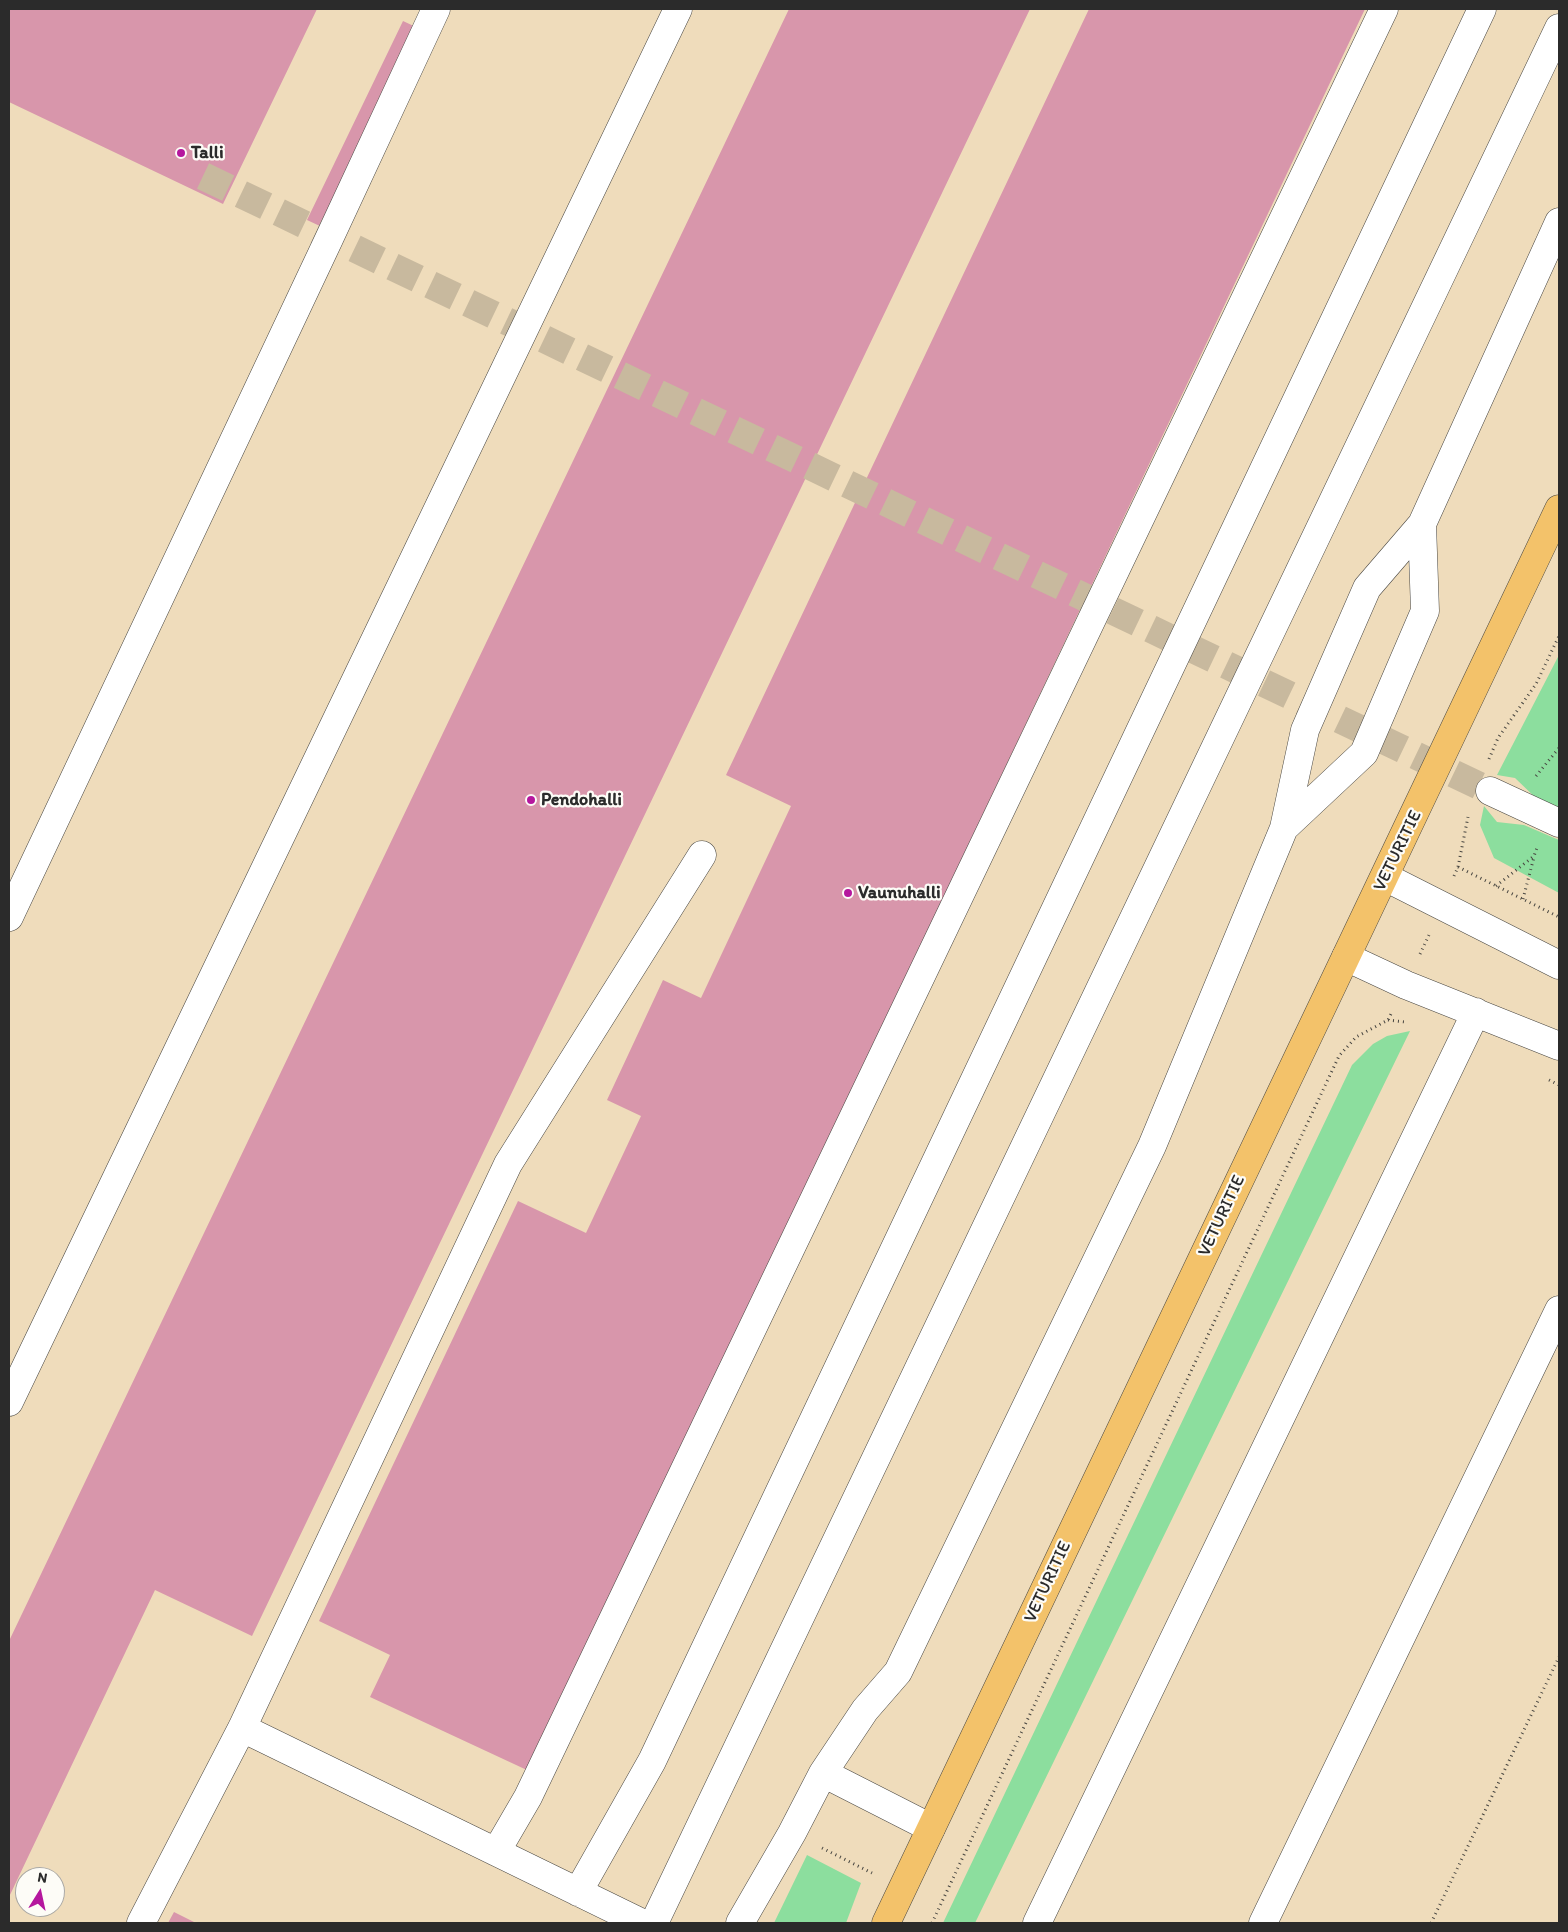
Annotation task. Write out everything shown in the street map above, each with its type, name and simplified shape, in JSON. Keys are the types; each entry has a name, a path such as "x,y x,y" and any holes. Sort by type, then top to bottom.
{"main road":[{"name":"VETURITIE","path":"886,1923 1559,509"}],"lane":[{"path":"9,917 436,9"},
{"path":"9,1402 678,9"},
{"path":"496,1852 528,1797 1384,9"},
{"path":"578,1892 652,1761 1482,9"},
{"path":"654,1923 1559,28"},
{"path":"740,1923 823,1773 865,1710 898,1672 1152,1146 1284,828 1305,730 1367,588 1422,524 1559,222"},
{"path":"1284,828 1364,753 1425,611 1422,524"},
{"path":"1490,791 1553,820"},
{"path":"141,1923 242,1728 508,1164 702,855"},
{"path":"1385,877 1442,908 1465,917 1559,966"},
{"path":"1346,957 1406,985 1559,1046"},
{"path":"1037,1923 1476,1012"},
{"path":"1263,1923 1559,1310"},
{"path":"242,1728 642,1923"},
{"path":"823,1773 931,1828"}],"path":[{"path":"1487,763 1498,738 1536,684 1559,636"},
{"path":"932,1923 1339,1056 1356,1037 1388,1020 1406,985 1442,908 1458,867 1469,813"},
{"path":"1523,899 1534,856 1553,820"},
{"path":"1496,886 1534,856"},
{"path":"1458,867 1559,917"},
{"path":"1430,1923 1559,1657"},
{"path":"792,1832 940,1906"}],"green space":[{"path":"1559,655 1559,812 1541,803 1515,778 1497,775"},
{"path":"1484,806 1497,822 1524,825 1559,840 1559,893 1494,858 1480,825"},
{"path":"1410,1031 975,1923 943,1923 1352,1065 1373,1044 1387,1036"},
{"path":"807,1855 861,1883 846,1923 774,1923"}],"building":[{"name":"Talli","path":"9,9 317,9 223,204 9,102"},
{"name":"Pendohalli","path":"789,9 1030,9 252,1636 155,1590 23,1867 15,1867 15,1884 9,1897 9,1641"},
{"name":"Vaunuhalli","path":"1089,9 1365,9 529,1771 370,1697 390,1655 319,1621 518,1201 586,1233 641,1116 607,1100 663,980 701,998 791,806 726,775"},
{"path":"403,21 418,28 322,227 307,220"},
{"path":"174,1912 196,1923 168,1923"}],"tunnel":[{"path":"203,176 1490,791"}],"place":[{"name":"Talli","path":"181,153"},
{"name":"Pendohalli","path":"531,800"},
{"name":"Vaunuhalli","path":"848,893"}]}
